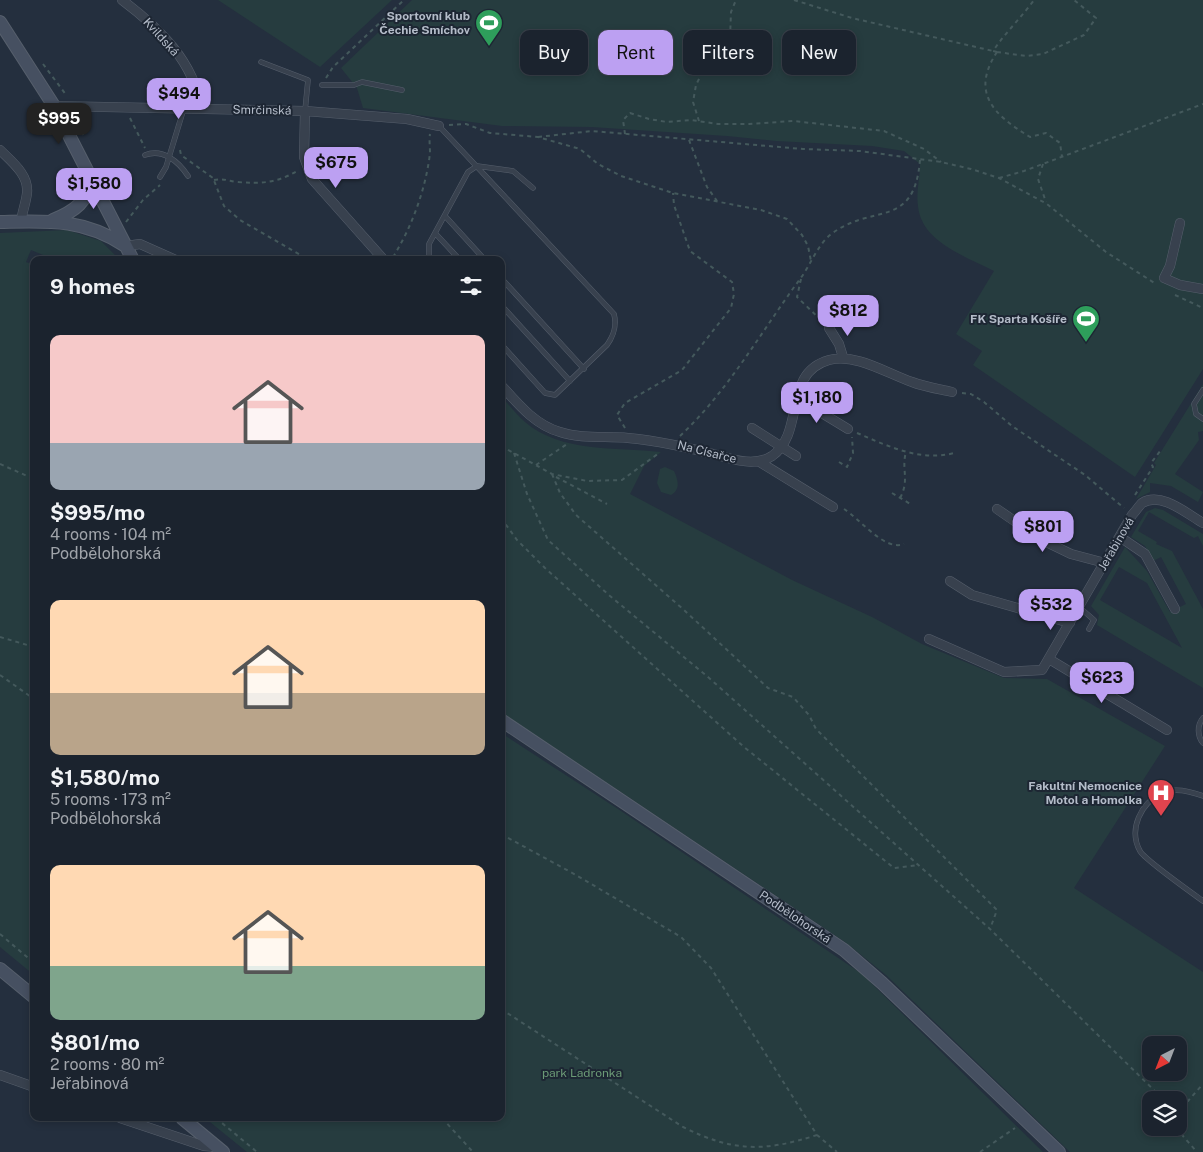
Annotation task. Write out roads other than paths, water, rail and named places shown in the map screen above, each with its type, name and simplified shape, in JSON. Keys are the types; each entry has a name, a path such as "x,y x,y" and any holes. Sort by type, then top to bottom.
{"street":[{"name":"Kvildská","path":"122,0 152,22 177,52 199,90 201,109"},
{"path":"0,22 54,106 131,256"},
{"name":"Smrčinská","path":"54,106 304,111 407,119 439,126"},
{"path":"304,111 306,167 312,179 380,256"},
{"path":"0,150 24,176 27,183 27,194 21,222"},
{"path":"53,220 70,214 84,199 90,186 88,171"},
{"path":"84,199 102,200"},
{"path":"0,222 53,220 78,224 100,231 126,246 140,244 167,256"},
{"path":"1180,223 1170,266 1164,278 1180,285 1203,290"},
{"path":"829,328 839,344 843,357"},
{"path":"782,448 788,437 798,390 804,378 814,367 827,360 843,357 914,383 952,392"},
{"name":"Na Císařce","path":"505,390 542,425 559,432 670,443 737,461 758,461 770,457 782,448"},
{"path":"797,398 848,429"},
{"path":"752,428 796,456"},
{"path":"758,461 833,508"},
{"name":"Jeřabinová","path":"929,639 1004,672 1042,670 1132,515 1142,503 1157,500 1173,505 1203,523"},
{"path":"997,509 1042,540 1071,554 1105,563"},
{"path":"1120,537 1145,554 1175,609"},
{"path":"950,581 972,595 1070,623"},
{"path":"1049,658 1167,730"},
{"name":"Podbělohorská","path":"505,723 844,950 882,983 1059,1152"},
{"path":"0,970 30,994"},
{"path":"0,1075 30,1086"},
{"path":"129,1121 219,1150"},
{"path":"185,1121 219,1150"}],"lane":[{"path":"261,62 308,80 304,111"},
{"path":"322,85 354,85 362,82 402,90"},
{"path":"160,177 170,157 184,108"},
{"path":"439,126 614,314 616,323 613,336 584,369 555,395 545,393 505,348"},
{"path":"146,154 161,154 170,157 178,163 188,176"},
{"path":"429,256 429,244 468,172 477,166 513,171 533,188"},
{"path":"445,216 481,256"},
{"path":"435,233 456,256"},
{"path":"505,282 584,369"},
{"path":"505,309 570,381"},
{"path":"1203,390 1194,404 1196,414 1203,419"},
{"path":"1079,607 1094,620 1089,629"},
{"path":"1203,718 1199,722 1199,738 1203,744"},
{"path":"1203,796 1183,790 1163,793 1147,804 1137,819 1134,836 1140,853 1203,901"}],"place":[{"name":"Sportovní klub Čechie Smíchov","path":"489,47"},
{"name":"FK Sparta Košíře","path":"1086,343"},
{"name":"Fakultní Nemocnice Motol a Homolka","path":"1161,817"}],"park label":[{"name":"park Ladronka","path":"582,1073"}]}
